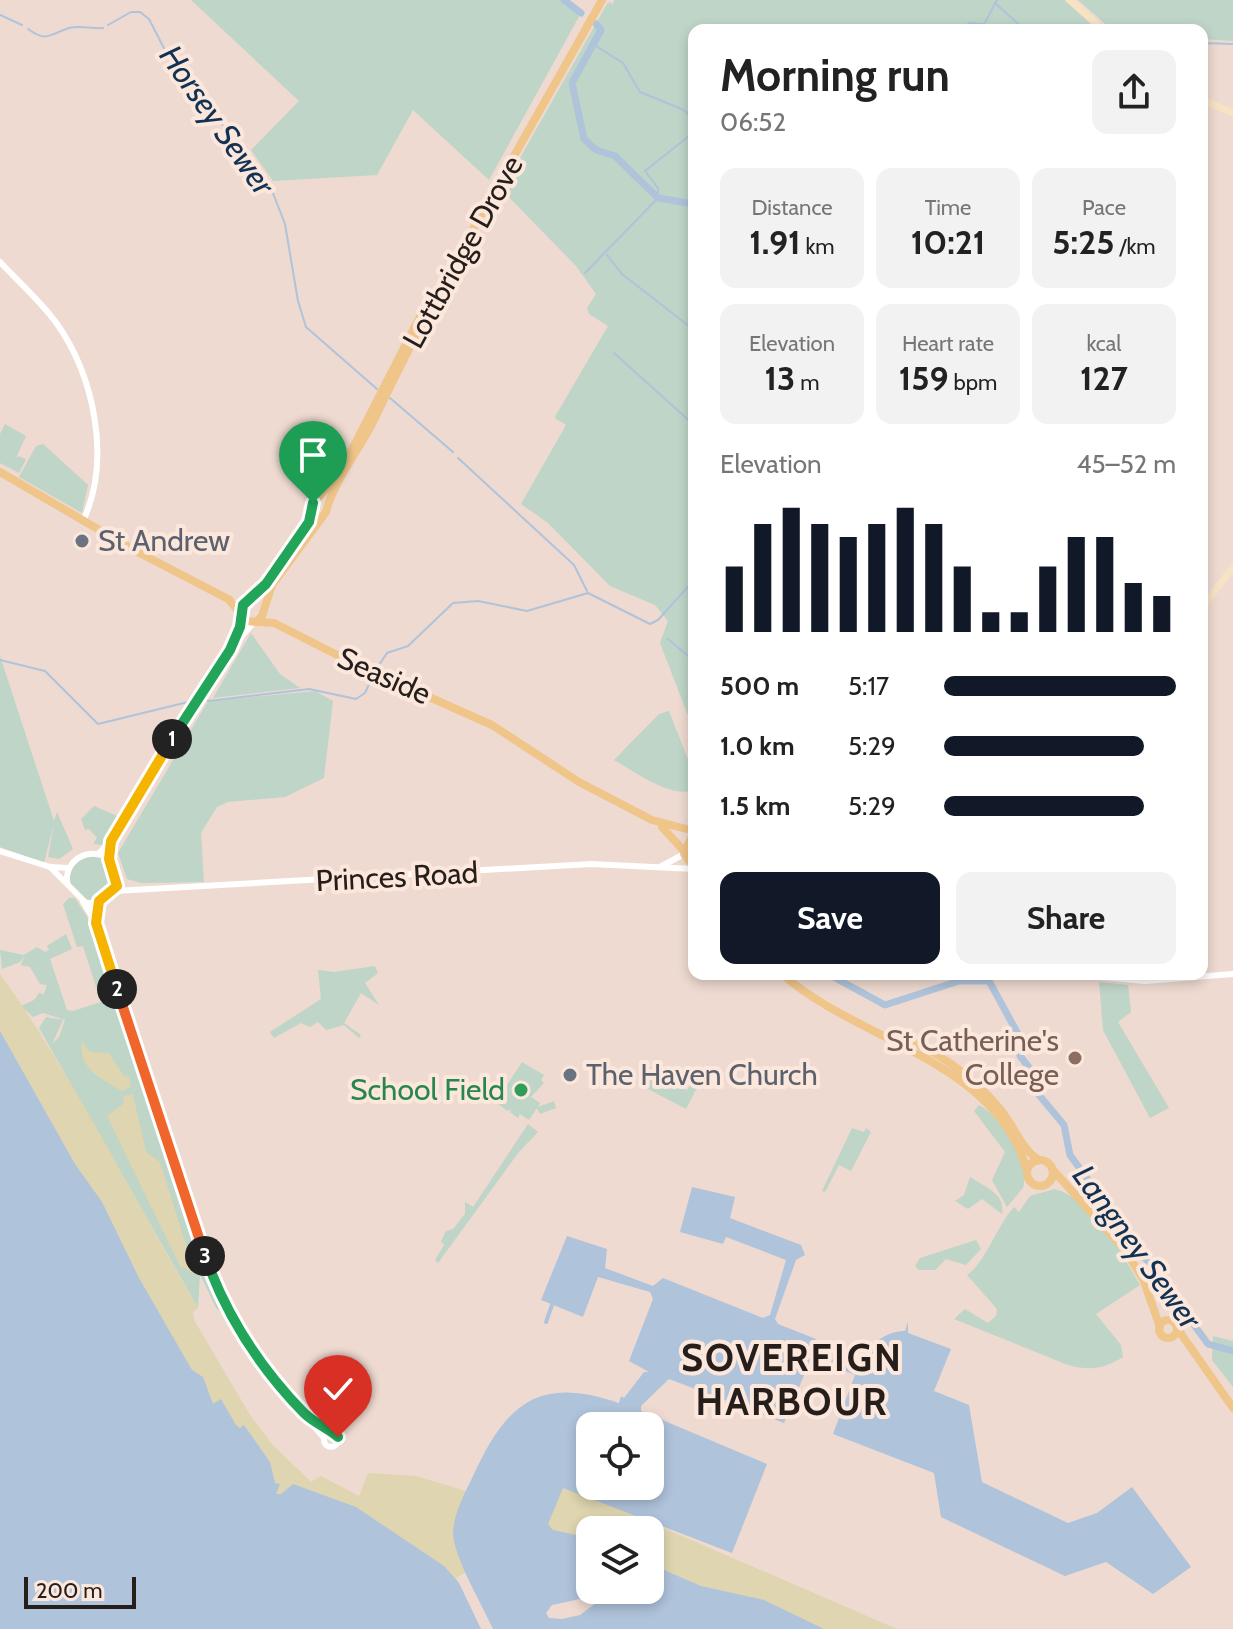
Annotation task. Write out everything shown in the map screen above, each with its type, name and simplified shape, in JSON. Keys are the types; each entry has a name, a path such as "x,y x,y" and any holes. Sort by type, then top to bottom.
{"main road":[{"name":"Lottbridge Drove","path":"312,510 339,475 401,349 596,0"},
{"name":"Lottbridge Drove","path":"323,515 364,441 443,283 602,0"},
{"path":"1070,0 1096,24"},
{"path":"1208,103 1233,113"},
{"path":"0,472 83,521 228,599 247,621 255,622 272,585 323,515 312,510 309,522 266,584 248,601 241,613"},
{"path":"318,499 327,505"},
{"path":"1208,600 1233,567"},
{"path":"228,599 258,601 263,609"},
{"name":"Seaside","path":"263,609 274,623"},
{"name":"Seaside","path":"255,622 274,623 368,670 495,727 579,782 659,824"},
{"path":"659,824 688,831"},
{"path":"659,824 688,859"},
{"path":"684,853 688,845"},
{"path":"791,980 945,1070 999,1120 1033,1184 1069,1188"},
{"path":"799,980 843,1009 912,1041 951,1064 997,1105 1027,1151 1039,1160"},
{"path":"1027,1171 1031,1163 1046,1161 1089,1206 1125,1250 1155,1308 1162,1335 1189,1344"},
{"path":"1046,1184 1052,1169"},
{"path":"1155,1308 1177,1328 1233,1408"},
{"path":"1160,1327 1169,1320"},
{"path":"1171,1337 1177,1328"}],"street":[{"path":"0,262 45,309 70,345 92,407 96,468 89,507 83,521"},
{"path":"230,650 241,613"},
{"path":"98,854 111,841 230,650 255,622"},
{"path":"83,902 99,901 115,891 117,878 109,859 111,841"},
{"path":"0,851 50,867 68,868"},
{"path":"660,867 684,853"},
{"path":"67,882 68,868 80,856 98,854 109,859"},
{"name":"Princes Road","path":"115,891 133,888 179,890 591,864 688,868"},
{"path":"50,867 67,882 96,923 215,1283 234,1321 262,1364 326,1435"},
{"name":"Princes Road","path":"117,878 133,888"},
{"path":"96,923 99,901"},
{"path":"1208,976 1233,974"},
{"path":"1134,980 1158,980"}],"green space":[{"path":"191,0 564,0 581,13 489,180 413,110 377,175 273,181 251,150 299,101"},
{"path":"614,0 1064,0 1091,24 688,24 688,715 660,643 668,621 655,605 610,586 548,523 521,504 566,425 555,418 556,415 608,326 589,314 587,308 596,294 576,266 502,190 607,4 611,2 612,6"},
{"path":"1078,0 1233,0 1233,41 1208,39 1208,24 1105,24"},
{"path":"5,424 26,436 15,460 18,456 26,459 19,473 0,463 0,434"},
{"path":"43,444 88,485 82,513 19,477 36,446"},
{"path":"251,633 280,674 300,688 213,698"},
{"path":"0,656 54,821 57,812 73,849 59,859 48,857 54,824 44,863 0,847"},
{"path":"315,691 333,701 324,778 285,797 228,802 217,807 201,833 204,882 141,883 127,879 118,853 208,701"},
{"path":"669,711 688,760 688,791 664,787 614,760 659,714"},
{"path":"94,806 117,816 125,807 129,809 103,845 93,844 97,838 89,829 85,830 81,819"},
{"path":"92,856 107,863 114,878 107,893 92,900 77,893 70,878 77,863"},
{"path":"69,898 75,898 97,933 213,1286 227,1317 216,1308 200,1274 198,1308 39,1028 46,1017 63,1020 52,1044 59,1037 65,1020 43,1013 33,1017 21,1006 34,1000 39,993 44,994 47,985 40,984 30,967 21,965 24,956 20,962 2,969 0,950 24,955 37,947 45,952 49,950 47,946 66,934 72,949 50,959 67,1010 101,1002 83,946 77,947 63,904"},
{"path":"375,966 378,973 365,983 379,1005 361,993 344,1023 361,1035 359,1038 344,1025 326,1030 318,1022 310,1027 301,1023 274,1038 270,1032 321,999 318,970 334,972"},
{"path":"1099,982 1128,985 1131,1012 1118,1022 1169,1108 1150,1118 1103,1030"},
{"name":"School Field","path":"522,1062 544,1075 541,1080 544,1083 531,1097 540,1103 538,1107 554,1101 556,1108 540,1114 537,1108 529,1120 520,1114 518,1118 510,1112 511,1109 507,1111 496,1102"},
{"path":"649,1067 687,1090 697,1076 702,1078 686,1109 646,1088 654,1074 647,1070"},
{"path":"979,1105 1005,1130 1023,1165 1023,1188 1007,1207 992,1180 1005,1152 974,1111"},
{"path":"528,1124 538,1132 519,1152 438,1263 435,1260 444,1245 441,1241 446,1231 453,1229 465,1214 465,1202 473,1207"},
{"path":"852,1128 864,1132 866,1128 871,1132 851,1171 839,1165 825,1192 822,1191"},
{"path":"970,1177 997,1196 1001,1201 1002,1214 982,1199 968,1209 955,1201 964,1195"},
{"path":"1055,1189 1082,1204 1094,1216 1115,1243 1140,1285 1096,1314 1121,1345 1123,1357 1103,1366 1083,1368 1068,1365 954,1319 965,1309 988,1323 996,1316 997,1309 967,1275 979,1263 1014,1207 1019,1212 1030,1196"},
{"path":"976,1240 981,1249 966,1265 946,1259 935,1270 919,1270 915,1266 920,1258"},
{"path":"1213,1336 1233,1341 1233,1387 1212,1360"}],"sand":[{"path":"0,974 79,1097 198,1308 193,1312 194,1320 250,1415 272,1444 311,1482 321,1476 359,1496 368,1473 416,1476 466,1491 455,1522 466,1572 456,1578 475,1617 261,1500 0,1079"},
{"path":"82,1042 90,1052 109,1053 123,1075 129,1077 131,1087 122,1091 93,1072 83,1059"},
{"path":"133,1094 146,1152 160,1162 195,1274 180,1266 107,1116 123,1104 124,1096"},
{"path":"564,1485 576,1490 576,1500 599,1500 636,1516 576,1516 576,1540 553,1537 546,1525"},
{"path":"664,1528 897,1629 772,1629 664,1580"}],"water":[{"path":"0,1031 75,1164 102,1202 139,1278 192,1370 203,1377 213,1404 221,1399 236,1425 240,1428 244,1425 270,1462 275,1483 280,1484 276,1494 281,1494 293,1484 356,1507 444,1566 459,1583 481,1629 0,1629"},
{"path":"692,1187 735,1197 730,1218 801,1245 805,1255 796,1260 775,1319 778,1324 816,1339 820,1352 837,1362 856,1365 882,1338 905,1331 908,1322 908,1333 951,1349 934,1391 969,1405 982,1482 1068,1523 1097,1513 1132,1487 1191,1567 1153,1594 1106,1562 1065,1576 941,1517 934,1473 833,1434 855,1375 815,1359 810,1361 784,1423 669,1379 641,1406 643,1412 576,1412 576,1493 563,1488 548,1524 553,1530 576,1535 576,1600 551,1606 553,1616 574,1612 587,1604 664,1604 664,1570 701,1586 764,1600 824,1629 493,1629 464,1569 453,1534 460,1504 485,1451 512,1414 528,1402 567,1392 619,1403 621,1396 624,1398 644,1372 649,1372 629,1361 653,1299 650,1292 598,1277 583,1317 541,1300 567,1236 607,1249 605,1268 653,1286 663,1278 763,1318 770,1315 786,1260 726,1237 723,1244 680,1232"},
{"path":"664,1421 767,1464 732,1553 664,1527 664,1516 636,1516 594,1500 664,1500"}],"pier":[{"path":"576,1600 577,1604 553,1610 595,1604 580,1615 562,1619 549,1618 546,1613 552,1605"}],"waterway":[{"path":"564,0 581,13"},
{"path":"984,24 997,0"},
{"path":"995,3 1018,24"},
{"name":"Horsey Sewer","path":"108,25 131,12 140,12 149,19 168,56 269,183 285,224 298,301 306,327 377,389"},
{"name":"Horsey Sewer","path":"0,15 22,25"},
{"name":"Langney Sewer","path":"596,24 601,30 572,83 584,139 596,150 615,156 658,198 688,203"},
{"path":"968,24 983,24"},
{"name":"Horsey Sewer","path":"28,29 40,36 48,36 73,27 103,28"},
{"path":"601,30 596,46 623,63 640,92 688,114"},
{"path":"1208,43 1233,44"},
{"path":"585,273 658,198 658,188 645,171 688,137"},
{"path":"607,255 622,274 688,325"},
{"path":"614,353 688,420"},
{"name":"Horsey Sewer","path":"390,398 453,452"},
{"name":"Horsey Sewer","path":"458,458 574,565 587,591"},
{"path":"377,668 387,653 408,646 453,603 478,601 527,611 588,593 650,624 658,620 688,587"},
{"path":"668,639 688,656"},
{"path":"0,660 45,671 98,724 188,702"},
{"path":"208,701 309,689 356,699 365,693 372,678"},
{"name":"Langney Sewer","path":"839,980 885,1005 959,981 989,981 1018,1034 1020,1056 1031,1070 1039,1095 1064,1125 1070,1155 1208,1344 1233,1351"},
{"path":"546,1322 552,1305"}],"place":[{"name":"St Andrew","path":"82,541"},
{"name":"St Catherine's College","path":"1075,1058"},
{"name":"The Haven Church","path":"570,1075"},
{"name":"School Field","path":"521,1090"}],"district":[{"name":"SOVEREIGN HARBOUR","path":"792,1380"}],"route":[{"path":"313,503 309,522 266,584 243,605 240,627 230,650 111,841 109,859 117,886 114,892 99,901 96,923 204,1253 222,1299 239,1330 281,1388 317,1426 338,1437"}]}
